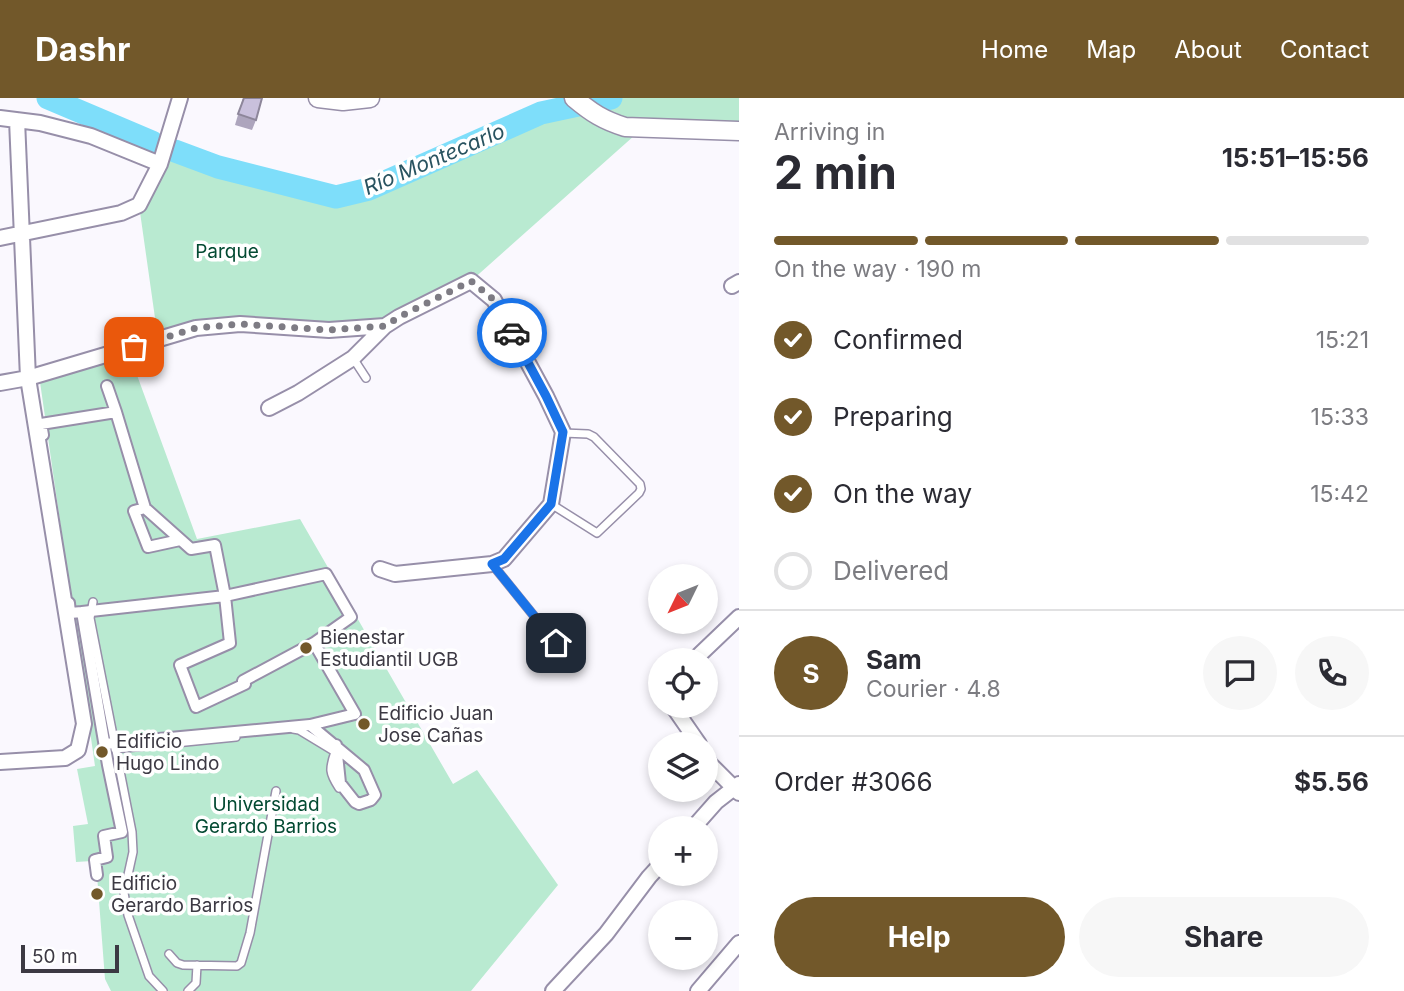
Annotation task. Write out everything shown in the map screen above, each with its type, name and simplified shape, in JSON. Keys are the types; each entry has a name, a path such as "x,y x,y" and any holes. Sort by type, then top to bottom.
{"street":[{"path":"0,238 121,213 139,205 160,164 180,98"},
{"path":"318,98 343,101 368,98"},
{"path":"574,98 593,114 625,127 739,131"},
{"path":"0,118 40,123 91,136 160,164"},
{"path":"0,762 65,758 78,750 84,724 28,379 17,120"},
{"path":"269,408 353,358 385,326 399,317 471,281 494,300 563,432 551,504 504,559 492,564 395,574 380,569"},
{"path":"0,383 28,379 196,328 240,324 329,330 385,326"},
{"path":"107,386 116,412 145,508 191,549 215,545 225,596 230,643 180,664 196,707 245,684 243,681 314,643 351,617 326,574 225,596 70,613 41,424 116,412"},
{"path":"145,508 134,511 148,547 180,540"},
{"path":"88,613 111,745 122,832 104,836 107,857 95,860 97,875"},
{"path":"707,648 739,617"},
{"path":"111,745 310,724 355,714 314,643"},
{"path":"310,724 336,750 364,769 373,797 359,804 355,803 340,783 336,750"},
{"path":"704,816 716,802 738,788 718,771"},
{"path":"552,991 606,934 648,880"},
{"path":"698,991 739,943"}],"lane":[{"path":"353,358 366,378"},
{"path":"551,504 597,533 641,489 640,484 594,437 563,432"},
{"path":"492,564 572,663"},
{"path":"68,625 88,613"},
{"path":"163,991 149,976 128,915 124,894 133,852 132,832 111,745 213,740 286,729 299,730 336,750"},
{"path":"169,954 177,963 237,966 241,963 250,933 276,791"},
{"path":"188,991 196,983 197,965"}],"green space":[{"name":"Parque","path":"597,98 739,98 739,131 644,127 471,281 368,328 285,326 158,339 139,205 175,151 265,179 336,197 541,113 593,114 606,117"},
{"name":"Universidad Gerardo Barrios","path":"130,356 197,539 300,519 453,784 477,770 558,885 471,991 111,991 105,979 97,875 92,861 76,862 73,826 88,824 77,769 95,766 39,375"}],"building":[{"path":"244,98 262,98 256,120 238,114"}],"waterway":[{"name":"Río Montecarlo","path":"48,98 152,142"},
{"name":"Río Montecarlo","path":"175,151 218,167 336,197 369,189 541,113 611,98"}],"way so far":[{"path":"134,347 196,328 240,324 329,330 385,326 471,281 494,300 512,333"}],"place":[{"name":"Bienestar Estudiantil UGB","path":"306,648"},
{"name":"Edificio Juan Jose Cañas","path":"364,724"},
{"name":"Edificio Hugo Lindo","path":"102,752"},
{"name":"Edificio Gerardo Barrios","path":"97,894"}],"route":[{"path":"512,333 563,432 551,504 504,559 492,564 556,643"}]}
